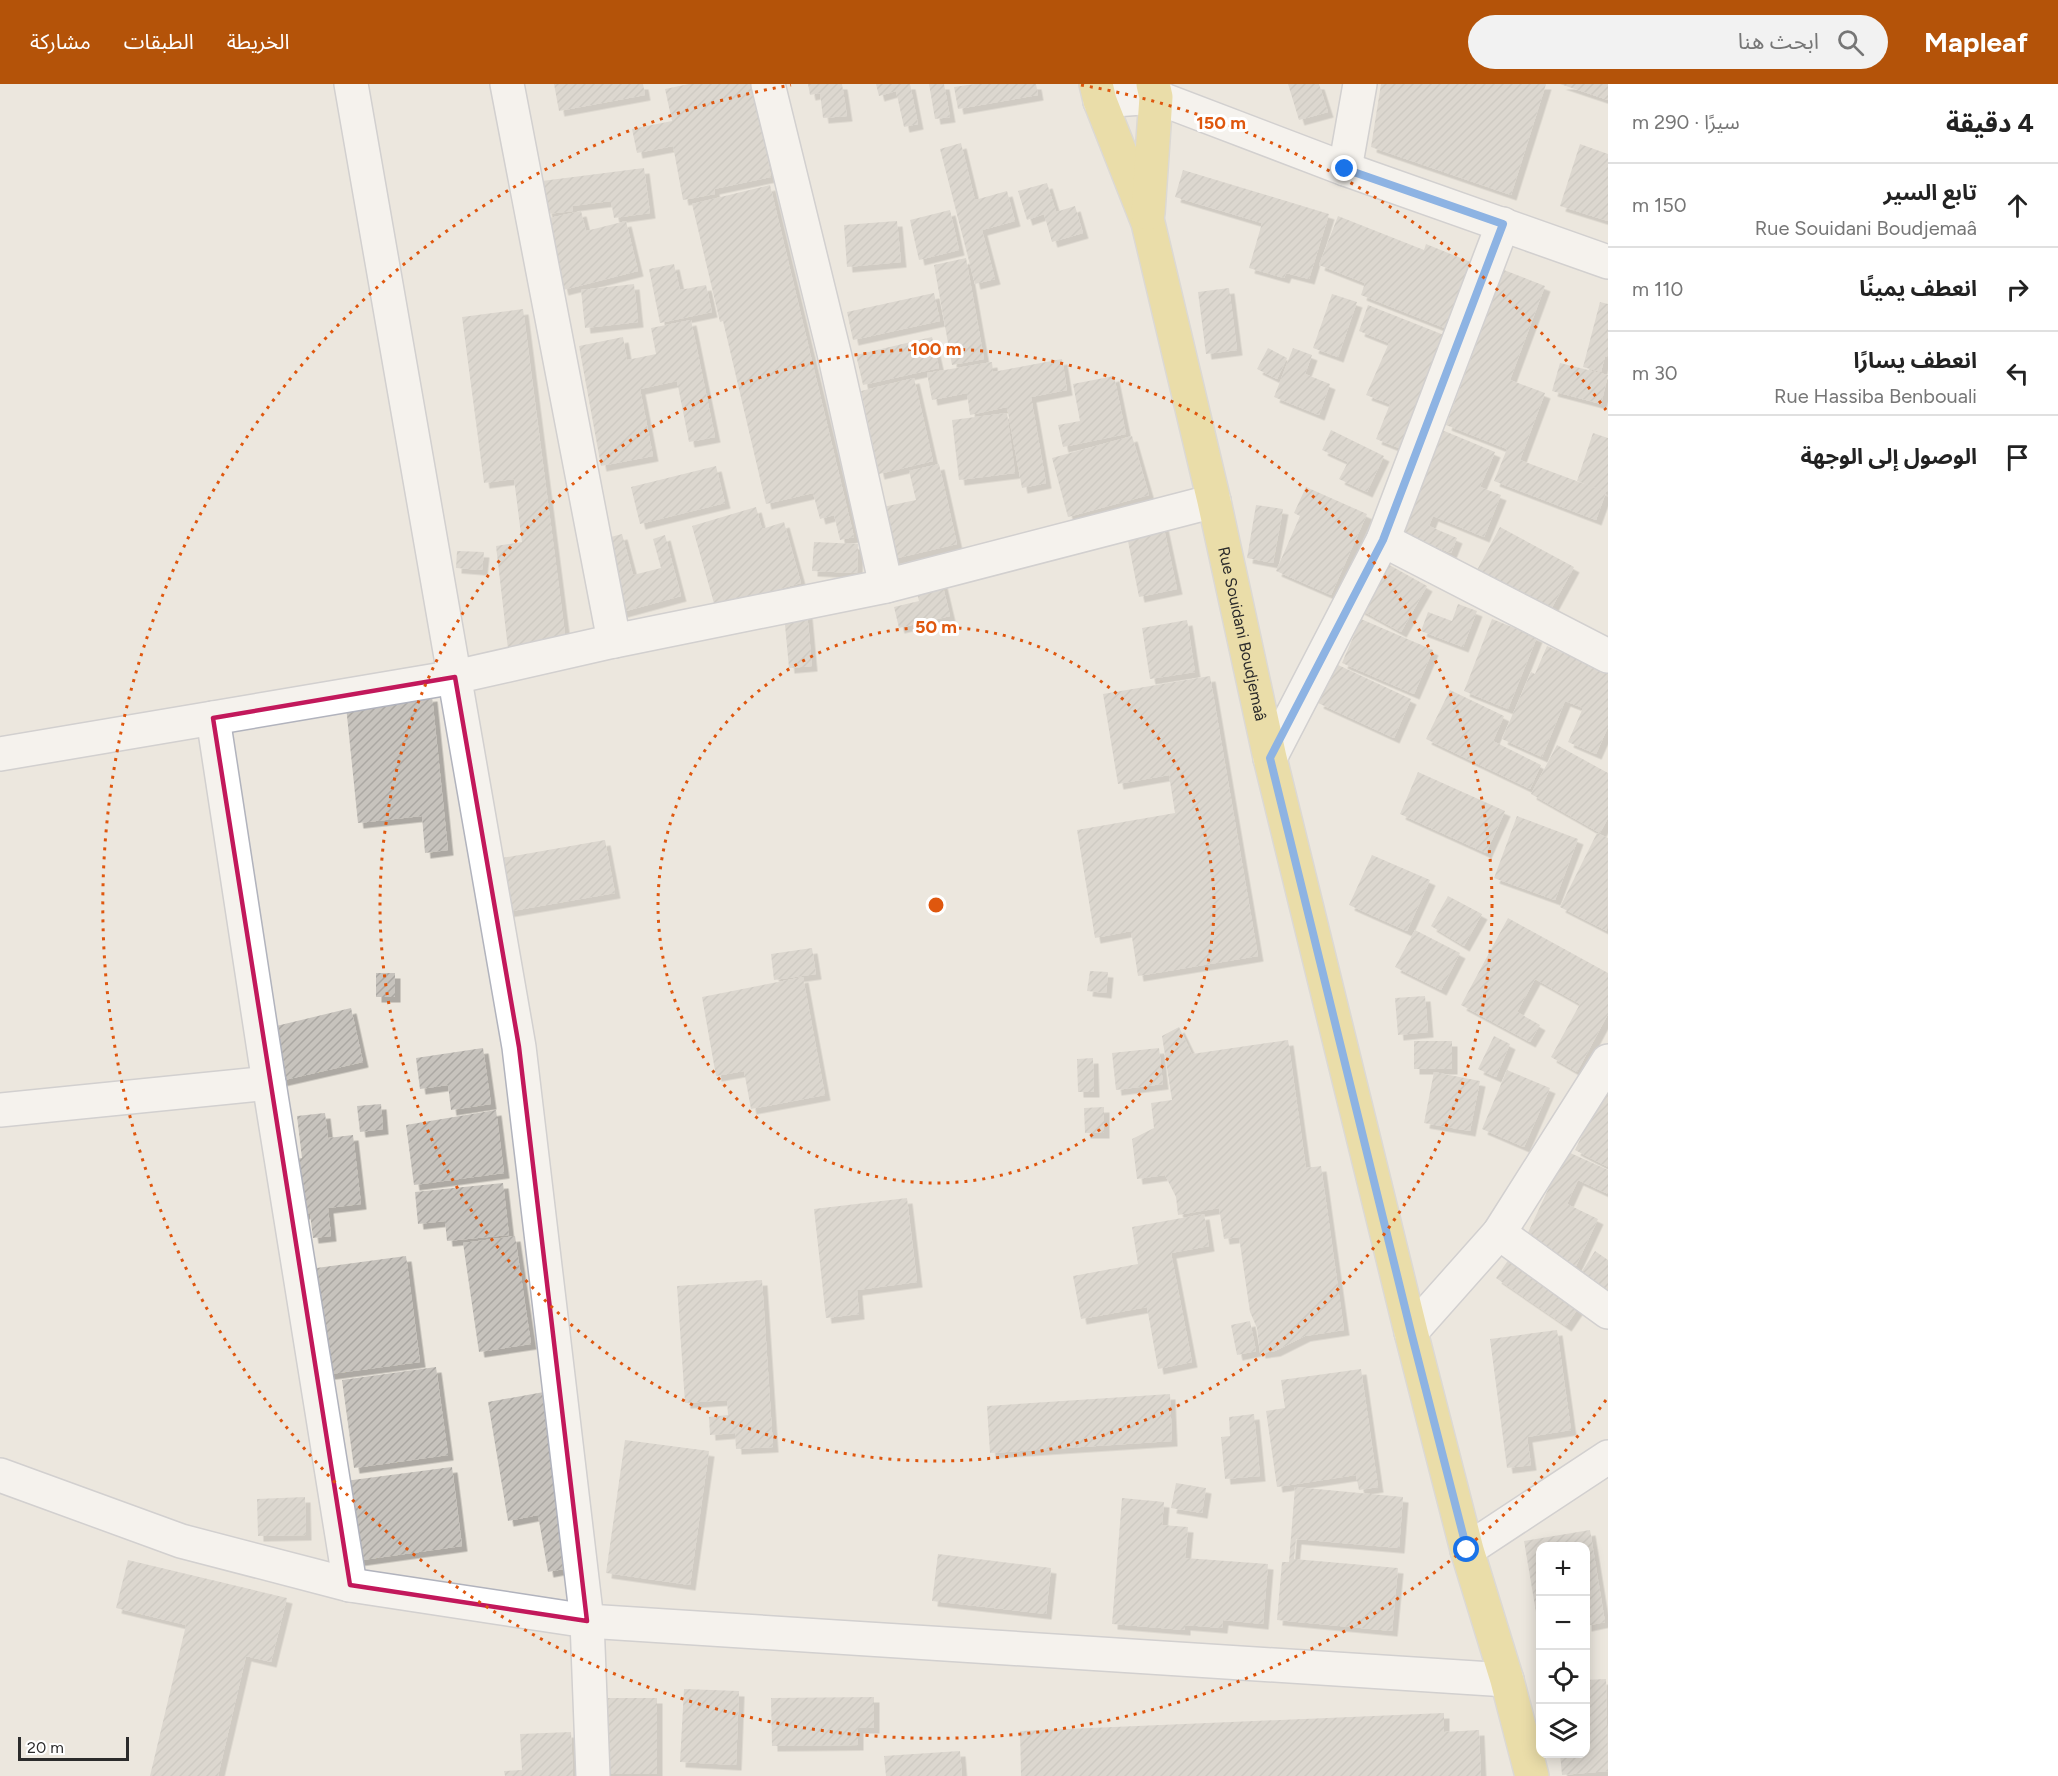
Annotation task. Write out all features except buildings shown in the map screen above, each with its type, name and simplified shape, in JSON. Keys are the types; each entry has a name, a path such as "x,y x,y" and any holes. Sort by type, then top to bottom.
{"main road":[{"name":"Rue Souidani Boudjemaâ","path":"1148,223 1154,90"},
{"name":"Rue Souidani Boudjemaâ","path":"1098,93 1148,223 1214,501 1270,758 1411,1332 1467,1550 1507,1680 1532,1776"}],"street":[{"path":"351,84 519,1047 587,1621 593,1776"},
{"path":"507,84 614,641"},
{"path":"768,84 837,368 886,586"},
{"path":"1345,169 1360,84"},
{"path":"1098,93 1154,90 1345,169 1608,262"},
{"path":"1270,758 1383,540 1503,224"},
{"path":"0,754 455,677 614,641 886,586 1214,501"},
{"path":"1383,540 1608,656"},
{"path":"213,718 350,1585"},
{"path":"1411,1332 1499,1233 1608,1060"},
{"path":"0,1110 269,1083"},
{"path":"1499,1233 1608,1312"},
{"path":"1467,1550 1608,1457"},
{"path":"0,1475 182,1541 350,1585 587,1621 1507,1680"}],"highlighted area":[{"path":"455,677 519,1047 587,1621 350,1585 213,718"}],"route":[{"path":"1345,169 1503,224 1383,540 1270,758 1467,1550"}]}
